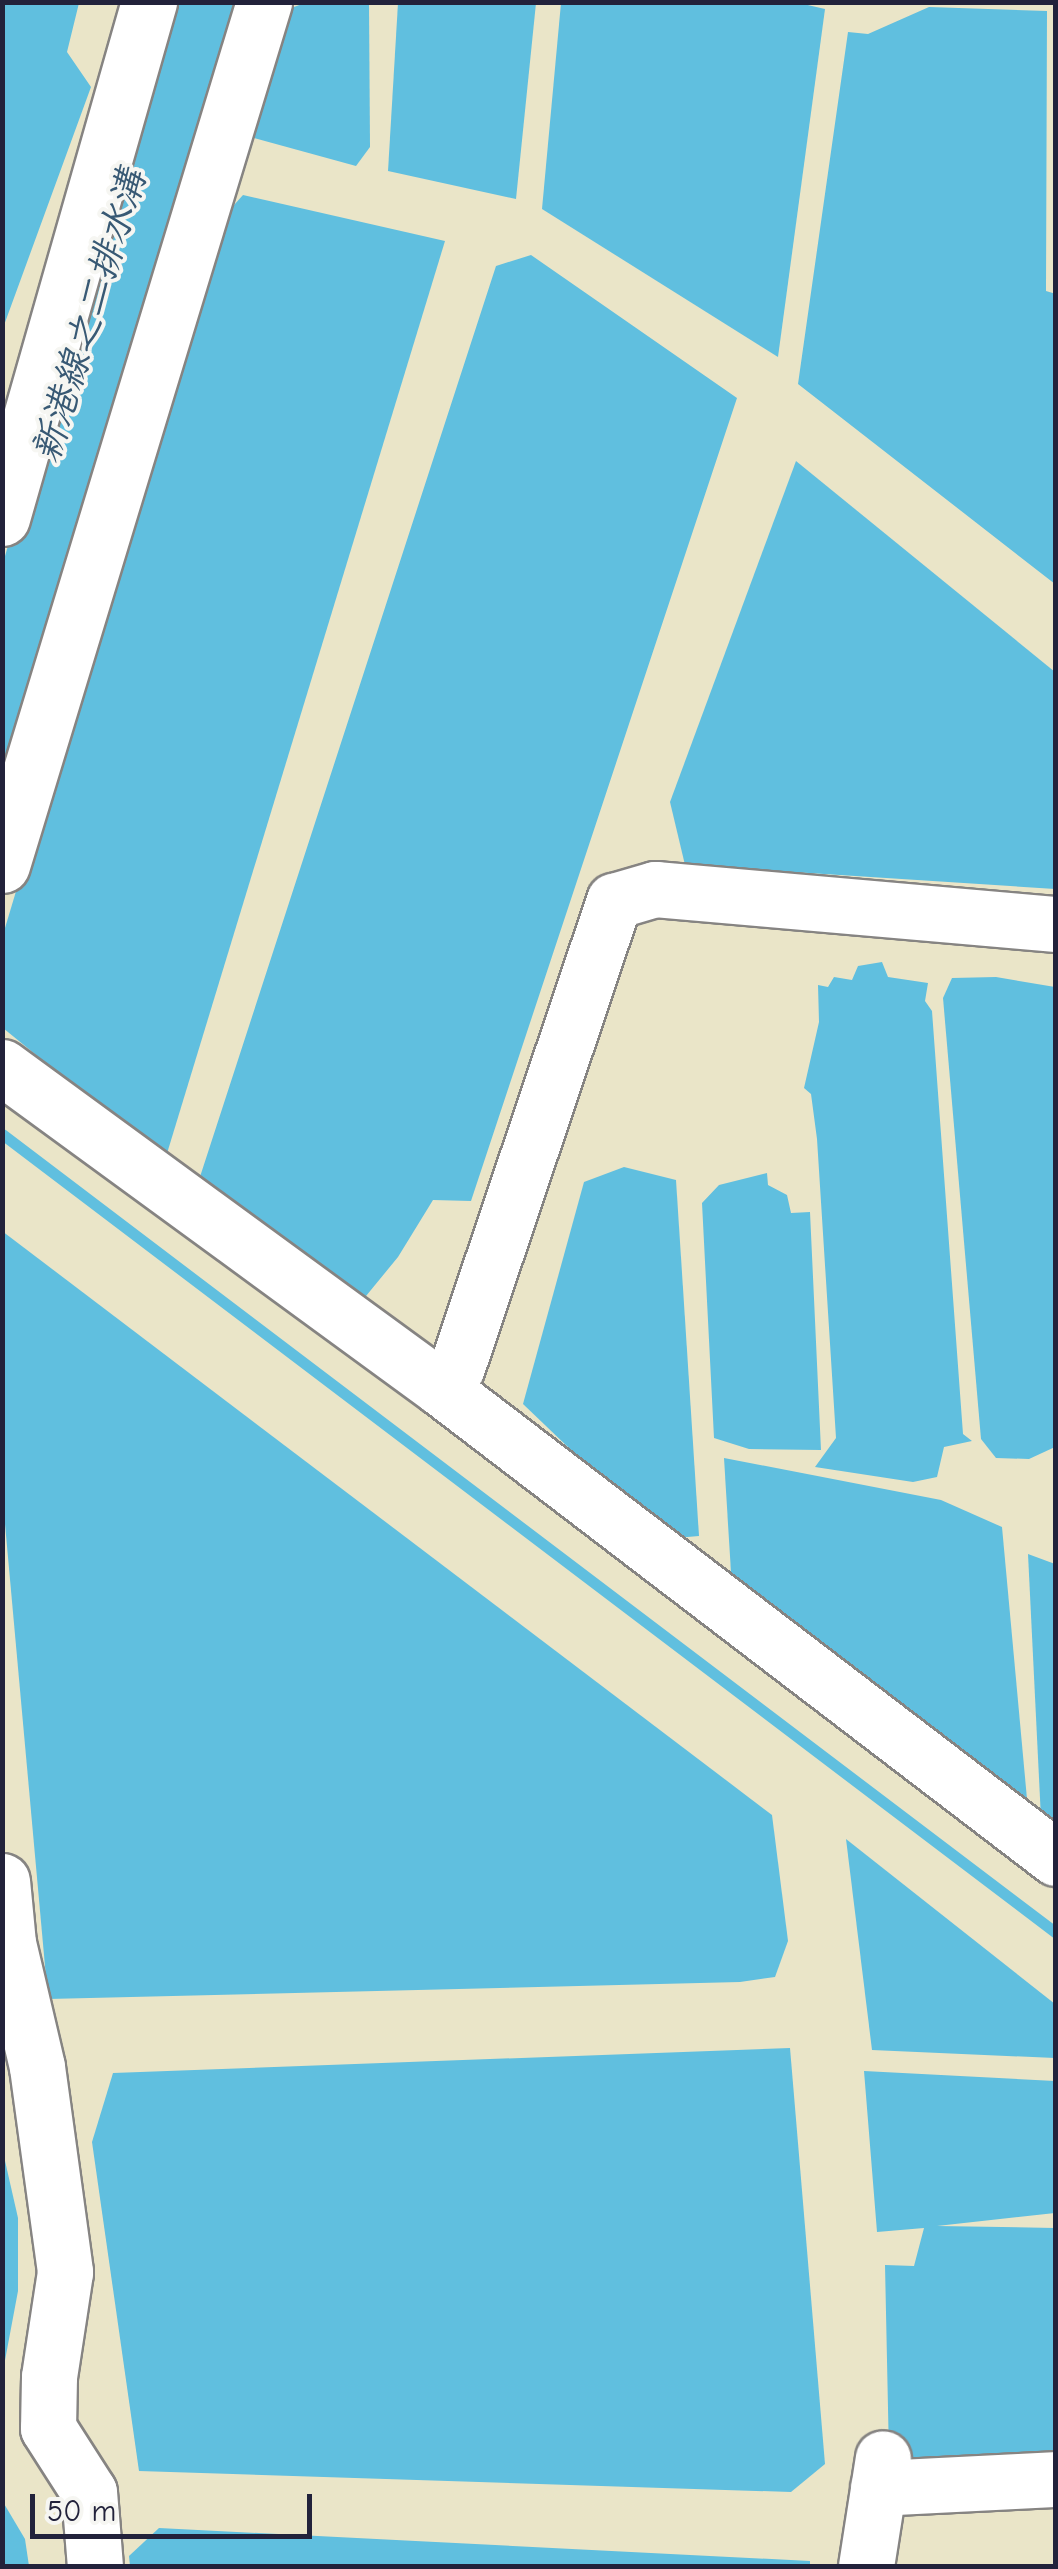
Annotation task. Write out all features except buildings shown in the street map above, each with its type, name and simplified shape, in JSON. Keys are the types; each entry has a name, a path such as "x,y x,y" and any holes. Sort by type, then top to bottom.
{"lane":[{"path":"6,495 149,2"},
{"path":"2,865 264,2"},
{"path":"441,1388 457,1366 614,901 655,888 1056,924"},
{"path":"2,1068 441,1388 1056,1858"},
{"path":"2,1881 8,1943 37,2067 65,2272 48,2376 48,2428 89,2492 95,2566"},
{"path":"866,2566 881,2473 1056,2479"}],"water":[{"path":"3,2 79,3 67,52 91,87 3,328"},
{"name":"新港線之二排水溝","path":"164,3 239,3 3,766 3,563"},
{"path":"305,3 369,3 370,147 356,166 247,136 280,12"},
{"path":"398,3 536,3 516,199 388,171"},
{"path":"561,3 799,3 825,9 778,357 542,209"},
{"path":"929,7 1047,11 1046,291 1056,294 1055,584 798,384 848,32 868,34"},
{"path":"243,195 445,241 165,1160 3,1028 2,938 216,225"},
{"path":"531,255 737,398 471,1201 433,1200 398,1257 357,1307 197,1186 496,266"},
{"path":"796,461 1055,672 1055,889 685,865 670,802"},
{"path":"882,962 888,977 928,983 925,1001 932,1011 963,1434 972,1441 944,1447 937,1477 913,1482 815,1467 836,1438 817,1139 811,1094 804,1088 819,1022 818,985 828,987 834,977 852,980 858,966"},
{"path":"996,977 1055,987 1055,1447 1029,1459 996,1458 981,1439 943,998 952,978"},
{"path":"624,1167 676,1180 699,1536 664,1539 523,1404 584,1182"},
{"path":"767,1173 768,1185 787,1195 791,1213 810,1212 821,1450 749,1449 714,1438 702,1203 719,1185"},
{"path":"2,1231 772,1815 788,1941 775,1977 740,1982 48,1999 3,1502"},
{"path":"724,1458 941,1500 1002,1527 1027,1799 1000,1813 732,1589"},
{"path":"1028,1554 1055,1564 1055,1850 1042,1839"},
{"path":"846,1839 1055,2004 1055,2058 872,2050"},
{"path":"790,2048 825,2464 791,2492 139,2471 92,2142 113,2073"},
{"path":"864,2071 1055,2081 1055,2213 937,2226 1055,2228 1055,2475 913,2483 889,2456 885,2265 914,2266 924,2228 877,2232"},
{"path":"3,2152 18,2218 18,2291 3,2371"},
{"path":"3,2502 25,2539 29,2566 3,2566"},
{"path":"159,2528 810,2561 810,2566 130,2566 129,2556"}],"waterway":[{"path":"2,1134 1056,1933"}]}
